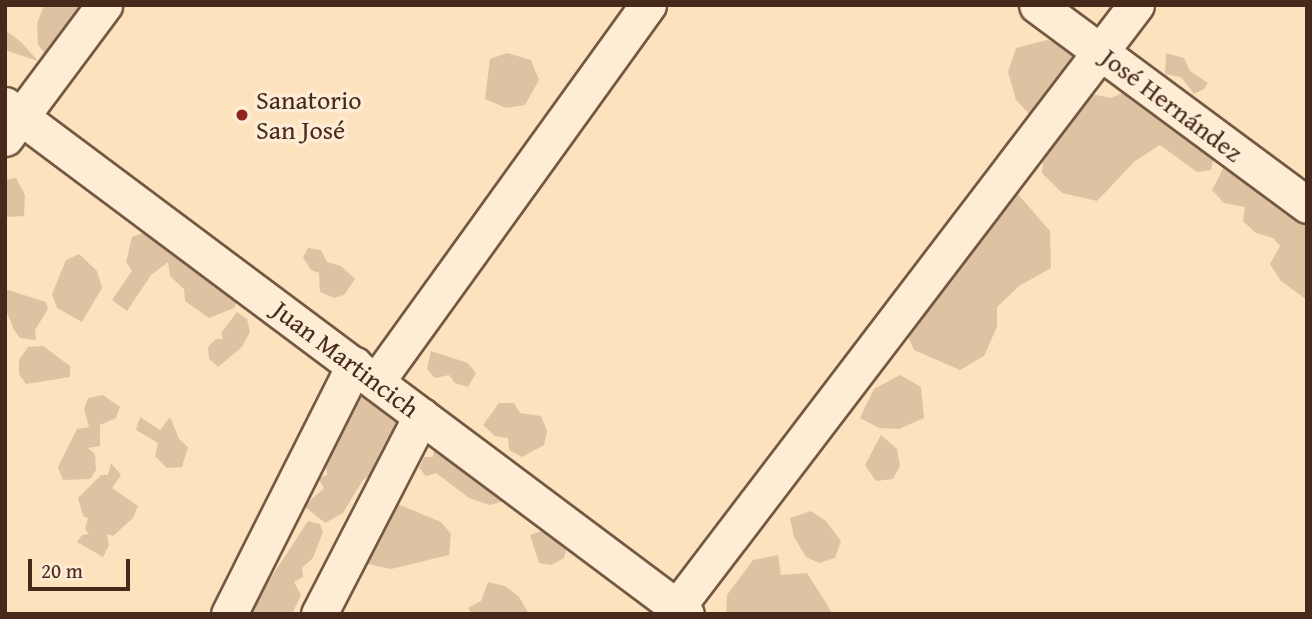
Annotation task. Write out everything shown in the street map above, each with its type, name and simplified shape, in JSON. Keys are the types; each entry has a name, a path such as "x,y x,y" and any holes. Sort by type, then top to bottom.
{"street":[{"path":"10,120 104,5"},
{"path":"229,614 365,374 648,5"},
{"name":"José Hernández","path":"1037,5 1307,205"},
{"path":"681,611 1136,5"},
{"name":"Juan Martincich","path":"10,120 365,374 681,611"},
{"path":"319,614 421,415"}],"shaded area":[{"path":"44,5 96,5 81,24 62,30 47,56 38,45 37,24"},
{"path":"5,30 21,42 38,61 5,50"},
{"path":"1047,40 1078,49 1078,74 1034,119 1016,100 1008,72 1016,48"},
{"path":"507,53 531,60 539,80 525,105 506,108 485,99 490,59"},
{"path":"1166,53 1184,58 1190,71 1208,83 1204,89 1194,94 1181,77 1165,74"},
{"path":"1128,91 1215,153 1211,170 1197,172 1160,145 1135,161 1097,201 1062,193 1042,173 1046,129 1086,93 1111,98"},
{"path":"1225,165 1307,194 1307,300 1281,281 1270,264 1280,246 1273,238 1256,233 1243,221 1245,207 1224,203 1212,190"},
{"path":"16,178 25,195 24,216 5,217 5,180"},
{"path":"1016,192 1050,231 1051,268 1019,286 997,307 997,327 984,356 960,370 914,350 901,321 983,205"},
{"path":"148,231 240,297 234,308 209,318 185,301 184,289 170,276 168,262 151,275 127,311 112,300 132,271 126,262 132,237"},
{"path":"308,248 321,250 327,262 341,266 355,279 344,295 334,298 320,292 319,273 311,270 303,257"},
{"path":"79,254 97,271 102,288 82,322 57,308 52,294 66,260"},
{"path":"5,289 46,302 48,309 35,330 36,340 20,338 14,330 6,310"},
{"path":"237,312 247,319 250,332 242,347 218,367 209,359 208,347 216,339 223,339 221,333"},
{"path":"43,346 70,366 70,377 26,384 19,374 19,360 28,347"},
{"path":"431,351 468,363 476,373 468,387 455,383 449,375 435,378 427,369"},
{"path":"900,375 921,387 924,418 899,429 879,428 860,418 874,389"},
{"path":"103,395 120,407 116,418 100,425 100,446 88,448 95,454 96,470 90,479 63,480 58,467 77,429 89,427 84,409 88,398"},
{"path":"360,398 385,398 402,412 402,427 383,467 363,480 343,513 325,523 304,506 324,488 318,478 327,475 324,447 345,407"},
{"path":"499,403 514,403 520,413 541,416 547,431 544,445 522,457 509,450 508,438 495,436 483,425"},
{"path":"140,417 160,430 170,417 179,439 188,447 182,467 167,468 155,456 158,443 136,430"},
{"path":"881,435 897,449 900,466 893,479 876,481 865,465"},
{"path":"434,445 511,499 490,505 469,498 436,473 426,476 419,468 424,457 433,457"},
{"path":"111,463 121,475 112,488 138,506 133,518 113,536 107,534 109,545 103,557 77,542 82,535 89,534 85,529 88,518 83,516 78,498 101,475 108,475"},
{"path":"395,503 441,522 451,534 449,555 391,569 363,563"},
{"path":"811,511 826,521 841,541 835,558 819,563 806,557 794,537 790,518"},
{"path":"308,521 320,524 323,532 313,558 302,568 303,577 294,582 301,595 292,614 235,614 255,582 266,585"},
{"path":"551,528 567,547 564,558 551,565 539,563 530,535"},
{"path":"778,555 781,575 807,573 833,614 726,614 727,595 753,560"},
{"path":"488,582 505,586 519,597 529,614 472,614 468,608 481,601"}],"place":[{"name":"Sanatorio San José","path":"242,115"}]}
